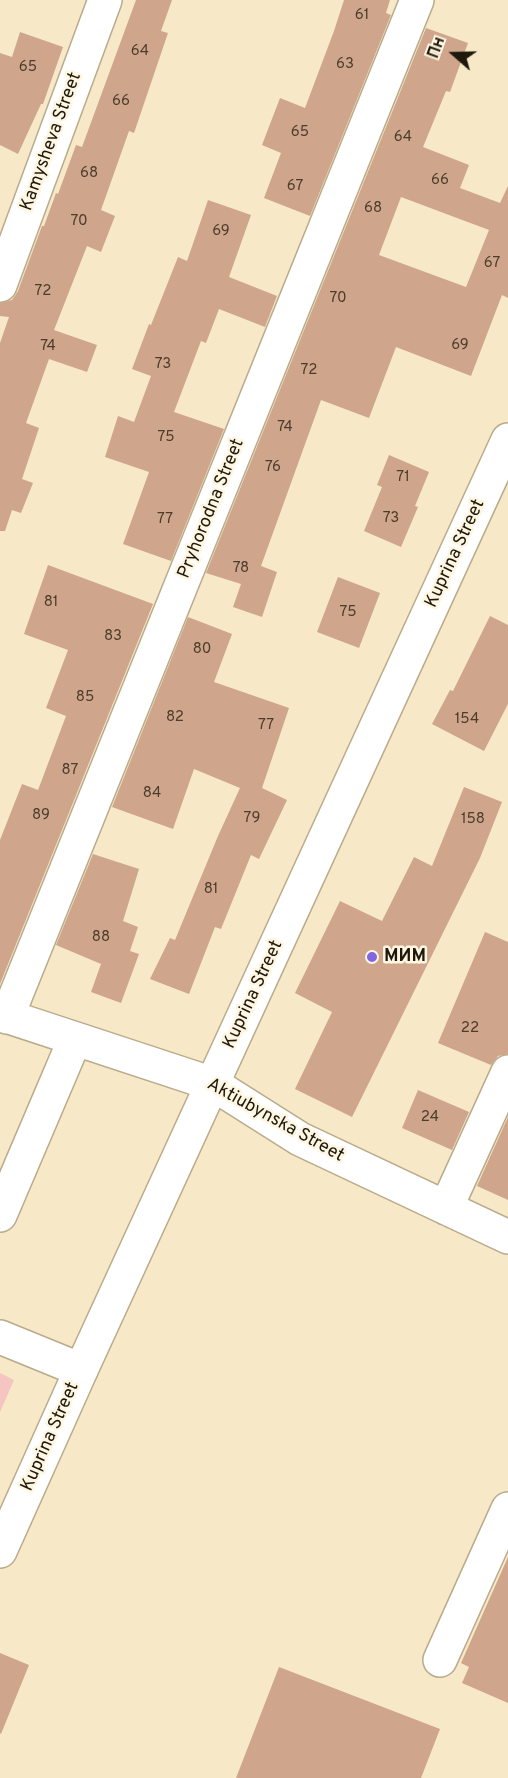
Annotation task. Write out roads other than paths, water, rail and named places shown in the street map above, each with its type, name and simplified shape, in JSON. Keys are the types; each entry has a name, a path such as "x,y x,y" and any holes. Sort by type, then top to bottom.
{"street":[{"name":"Kamysheva Street","path":"0,285 105,0"},
{"name":"Pryhorodna Street","path":"4,1016 417,0"},
{"name":"Kuprina Street","path":"0,1551 508,440"},
{"name":"Aktiubynska Street","path":"4,1016 213,1084 300,1139 508,1237"},
{"path":"0,1215 75,1039"},
{"path":"446,1208 508,1072"},
{"path":"0,1337 81,1370"},
{"path":"440,1660 508,1509"}],"place":[{"name":"МИМ","path":"372,957"}]}
